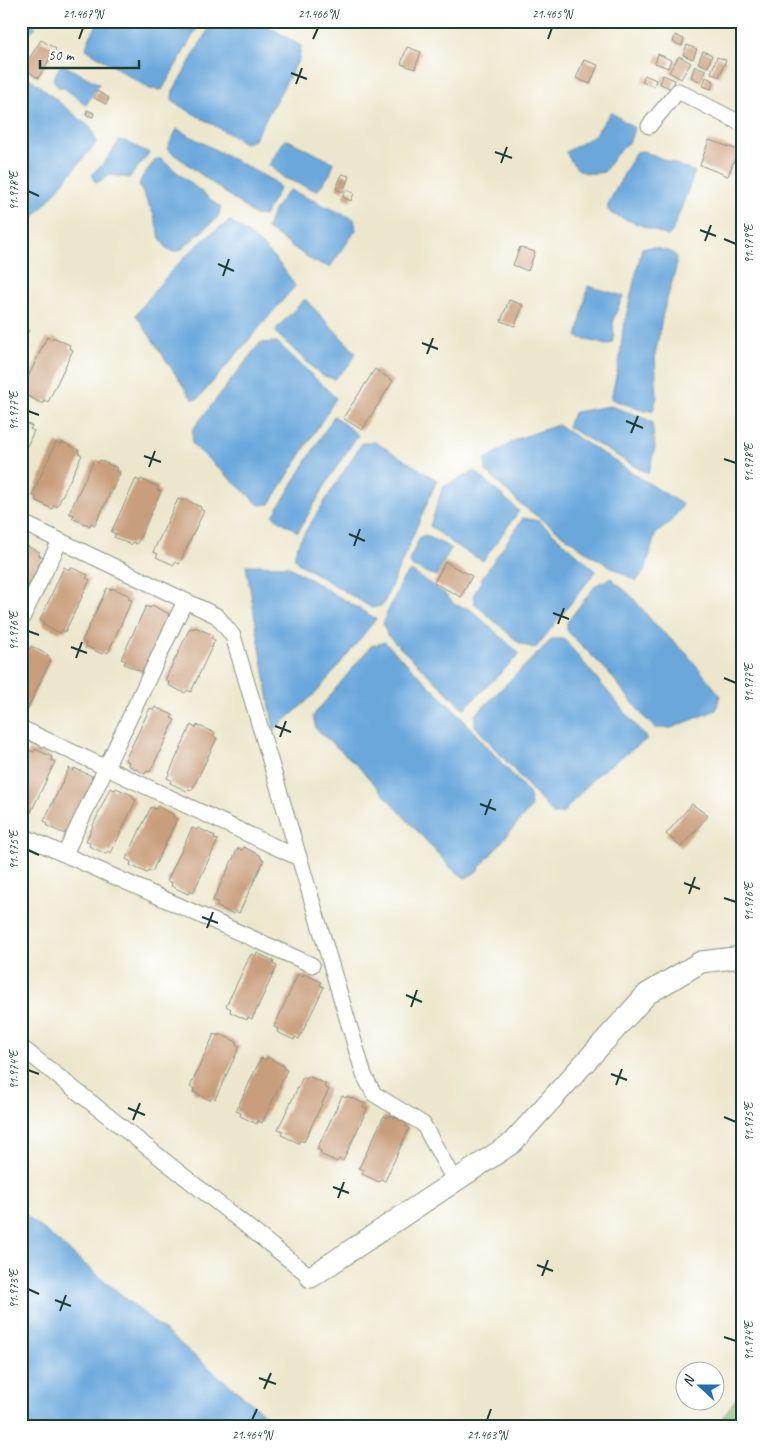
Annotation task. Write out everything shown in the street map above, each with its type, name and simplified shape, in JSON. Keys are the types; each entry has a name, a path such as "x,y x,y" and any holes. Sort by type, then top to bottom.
{"main road":[{"path":"311,1277 512,1143 647,994 701,962 742,957"}],"street":[{"path":"649,126 678,91 742,124"},
{"path":"21,522 216,616 233,636 364,1075 374,1094 423,1124 455,1182"},
{"path":"21,620 60,540"},
{"path":"65,854 185,601"},
{"path":"21,728 300,858"},
{"path":"21,835 312,965"},
{"path":"21,1047 311,1277"}],"green space":[{"path":"742,1390 742,1427 716,1427"}],"water":[{"path":"21,21 27,21 36,27 21,42"},
{"path":"99,21 201,21 162,90 150,89 86,49 88,41"},
{"path":"213,21 260,21 301,46 299,59 254,140 245,143 175,103 172,99 173,91"},
{"path":"60,66 67,67 99,84 86,105 63,87 58,87 53,79"},
{"path":"21,71 91,128 97,142 34,217 30,218 21,210"},
{"path":"611,112 634,128 630,141 615,156 604,172 590,173 580,171 566,152 595,135"},
{"path":"177,129 275,182 280,188 264,216 255,215 167,149"},
{"path":"288,140 334,163 330,174 317,191 284,178 269,165 284,141"},
{"path":"119,141 125,141 149,153 129,178 111,175 96,183 92,174 105,162"},
{"path":"643,151 695,172 672,232 668,236 612,214 608,210 608,204 636,152"},
{"path":"156,159 161,159 221,208 218,217 182,249 174,252 167,249 160,238 154,215 139,185 142,177"},
{"path":"290,190 354,219 356,230 330,267 313,261 267,229 270,218"},
{"path":"230,221 267,250 295,286 198,399 192,399 136,315 157,288 191,251"},
{"path":"652,247 671,252 676,256 676,268 663,313 655,356 657,398 653,410 645,411 611,399 620,358 623,329 642,248"},
{"path":"588,286 623,296 613,320 614,336 612,343 606,345 577,337"},
{"path":"305,299 356,353 349,365 334,379 321,375 277,334 276,329"},
{"path":"277,342 336,398 270,504 259,505 192,444 193,429 260,343"},
{"path":"610,406 652,422 655,448 648,474 568,427 569,421 575,412"},
{"path":"334,416 358,435 332,474 298,532 273,516"},
{"path":"558,425 683,505 671,521 655,535 645,571 636,581 592,556 519,503 486,471 485,460 517,439"},
{"path":"375,442 437,480 383,605 372,608 298,563 294,556 300,540 362,443"},
{"path":"475,471 519,511 483,561 458,547 430,526 443,487"},
{"path":"523,518 539,521 596,571 535,649 519,643 475,604 473,596 484,575"},
{"path":"425,535 451,548 436,576 413,567 409,561 420,537"},
{"path":"246,565 288,566 376,619 317,692 274,730"},
{"path":"411,571 445,594 455,605 470,609 520,654 464,709 387,635 383,622 404,577"},
{"path":"611,578 632,597 656,626 686,653 720,695 716,710 671,728 656,728 645,718 609,673 567,631 567,622 596,585"},
{"path":"552,639 564,639 647,739 596,775 562,814 553,814 475,726 475,715"},
{"path":"385,642 456,712 529,793 531,807 475,873 465,878 451,868 356,764 316,729 313,716 371,646"},
{"path":"21,1211 280,1427 21,1427"}],"building":[{"path":"675,35 684,39 682,46 673,42"},
{"path":"41,40 56,49 38,78 23,68"},
{"path":"687,45 697,49 693,59 683,55"},
{"path":"407,47 421,52 415,69 401,64"},
{"path":"703,51 712,55 708,67 698,63"},
{"path":"658,54 671,60 668,68 655,63"},
{"path":"679,56 691,63 681,79 669,72"},
{"path":"717,57 726,60 719,77 711,73"},
{"path":"584,60 598,65 590,84 576,78"},
{"path":"695,66 706,70 701,82 691,77"},
{"path":"645,75 656,80 654,86 642,82"},
{"path":"663,75 675,80 672,89 660,84"},
{"path":"706,77 714,81 711,89 703,86"},
{"path":"97,91 109,98 106,104 94,98"},
{"path":"87,110 94,113 93,117 86,115"},
{"path":"709,140 738,150 728,176 700,165"},
{"path":"342,174 349,176 343,192 336,189"},
{"path":"346,190 354,193 351,201 343,197"},
{"path":"21,226 26,228 21,238"},
{"path":"520,247 535,252 528,271 513,265"},
{"path":"509,300 523,305 515,326 501,321"},
{"path":"21,323 27,325 25,328 29,330 21,347"},
{"path":"47,337 52,340 53,337 70,345 69,348 73,350 48,402 44,400 43,404 26,395 27,392 22,390"},
{"path":"375,369 393,381 362,430 343,418"},
{"path":"21,421 32,426 30,429 34,431 21,459"},
{"path":"56,442 61,445 62,442 79,450 78,453 82,455 57,507 54,505 52,509 35,500 36,497 32,495"},
{"path":"94,460 98,463 100,460 117,468 116,471 120,473 95,525 91,523 90,526 72,518 74,515 69,513"},
{"path":"136,479 140,481 141,479 159,487 157,490 161,491 137,544 133,542 131,545 114,537 116,534 111,532"},
{"path":"178,499 183,501 184,499 201,507 200,509 204,511 179,564 175,562 174,565 156,557 158,554 153,552"},
{"path":"22,544 40,552 38,555 43,557 21,602"},
{"path":"445,562 472,576 461,597 434,583"},
{"path":"64,567 69,570 70,567 88,575 86,578 90,580 65,632 62,630 60,633 43,625 44,622 40,620"},
{"path":"107,588 111,590 112,588 130,596 128,599 132,600 108,653 104,651 102,654 85,646 86,643 82,641"},
{"path":"152,605 169,614 168,616 172,618 147,671 143,669 142,672 124,664 126,661 121,659 146,606 150,608"},
{"path":"195,627 213,635 211,638 215,640 191,692 187,690 185,693 168,685 169,682 165,680 190,628 194,629"},
{"path":"31,646 48,655 47,657 51,659 26,712 23,710 21,713 21,656 26,647 30,649"},
{"path":"155,707 173,715 171,718 175,720 150,772 147,771 145,774 128,765 129,762 125,760 150,708 154,710"},
{"path":"191,725 196,728 197,725 215,733 213,736 217,738 192,790 189,789 187,791 170,783 171,780 167,778"},
{"path":"35,749 52,757 51,760 55,762 30,814 26,813 25,816 21,814 21,767 29,750 34,752"},
{"path":"69,768 73,771 74,768 92,776 91,779 94,781 70,833 66,831 65,834 47,826 48,823 44,821"},
{"path":"110,788 115,790 116,788 134,796 132,798 136,800 111,853 108,851 106,854 89,846 90,843 86,841"},
{"path":"692,804 708,816 681,847 666,834"},
{"path":"157,806 174,815 173,817 177,819 152,872 148,870 147,873 130,865 131,862 126,859 151,807 156,809"},
{"path":"192,828 197,830 198,828 215,836 214,839 218,840 193,893 190,891 188,894 171,886 172,883 167,881"},
{"path":"244,847 261,856 260,858 264,860 239,913 235,911 234,914 216,906 218,903 213,900 238,848 242,850"},
{"path":"257,953 274,961 273,964 277,966 252,1019 248,1017 247,1020 230,1012 231,1009 226,1006 251,954 256,956"},
{"path":"298,974 303,977 304,974 321,982 320,985 324,987 299,1039 295,1037 294,1040 277,1032 278,1029 274,1027"},
{"path":"214,1034 219,1036 220,1034 237,1042 236,1045 240,1046 215,1099 212,1097 210,1100 193,1092 194,1089 190,1087"},
{"path":"267,1057 284,1066 283,1068 287,1070 262,1123 258,1121 257,1124 240,1116 241,1113 236,1111 261,1058 266,1060"},
{"path":"308,1076 326,1084 324,1087 329,1089 304,1142 300,1140 299,1143 281,1135 283,1131 278,1129 303,1077 307,1079"},
{"path":"342,1096 346,1098 347,1096 365,1104 363,1107 367,1109 343,1161 339,1159 337,1162 320,1154 321,1151 317,1149"},
{"path":"389,1115 407,1123 405,1126 409,1128 385,1181 381,1179 379,1182 362,1174 364,1170 359,1168 384,1116 388,1118"}]}
